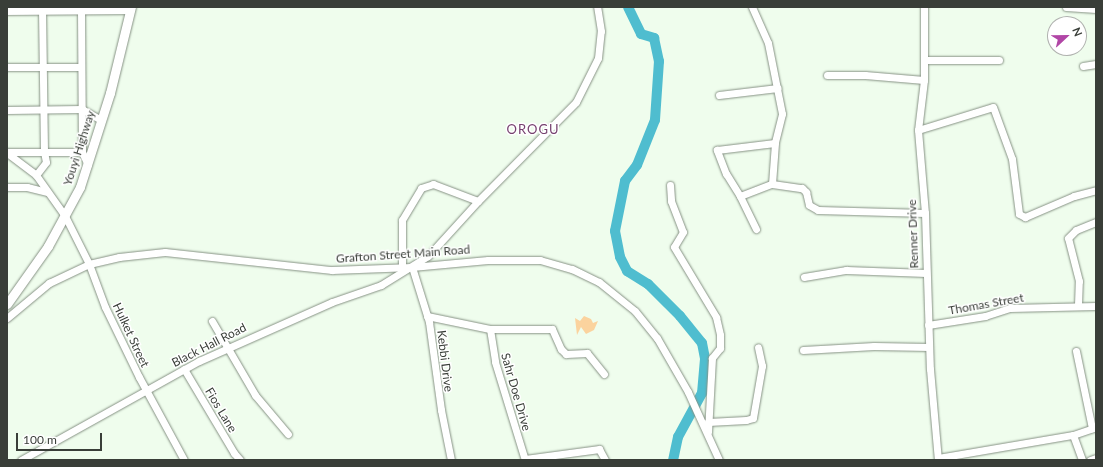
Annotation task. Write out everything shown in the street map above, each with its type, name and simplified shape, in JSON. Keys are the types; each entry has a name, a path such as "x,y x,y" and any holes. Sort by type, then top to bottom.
{"main road":[{"name":"Youyi Highway","path":"7,304 30,274 65,216 88,166 131,9"}],"street":[{"name":"Black Hall Road","path":"23,460 184,369 227,347 332,302 381,285 428,256 478,201 576,102 598,58 601,31 597,7"},
{"path":"752,7 768,43 782,114 775,142 772,184"},
{"name":"Renner Drive","path":"924,7 924,80 918,130 925,214 929,347 938,459"},
{"path":"1066,7 1096,8"},
{"path":"7,11 131,9"},
{"path":"36,175 46,162 44,152 42,11"},
{"path":"81,11 82,152 88,166"},
{"path":"924,60 999,60"},
{"path":"1083,66 1096,64"},
{"path":"7,68 81,67"},
{"path":"827,75 865,75 924,80"},
{"path":"719,95 778,88"},
{"path":"918,130 993,107 1012,159 1020,216 1025,217 1074,196 1096,190"},
{"path":"7,110 82,109 101,120"},
{"path":"756,229 740,196 724,170 717,150 775,142"},
{"path":"7,153 82,152"},
{"name":"Hulket Street","path":"7,153 36,175 65,216 90,264 105,307 146,391 184,460"},
{"path":"402,267 402,220 421,188 433,184 478,201"},
{"path":"740,196 772,184 802,188 806,192 809,205 818,210 925,214"},
{"path":"670,185 671,201 683,232 674,247 716,317 720,335 720,348 712,358 705,423 746,420 753,418 762,366 758,347"},
{"path":"7,187 27,187 47,192"},
{"path":"1078,305 1079,281 1068,238 1076,230 1096,222"},
{"name":"Grafton Street Main Road","path":"7,318 49,283 90,264 119,257 165,252 332,270 412,267 454,262 540,260 592,279 615,293 635,311 657,338 688,392 705,423 708,436 719,460"},
{"name":"Kebbi Drive","path":"412,267 427,316 441,410 451,460"},
{"path":"804,277 846,270 926,272"},
{"name":"Thomas Street","path":"928,325 984,316 1010,308 1078,305 1096,306"},
{"path":"427,316 490,329 552,329 561,349 566,354 587,353 604,374"},
{"path":"212,321 255,395 288,434"},
{"name":"Sahr Doe Drive","path":"490,329 494,362 525,460"},
{"path":"803,350 874,346 929,347"},
{"path":"938,459 1073,435 1094,428 1076,351"},
{"name":"Fios Lane","path":"184,369 234,453 240,460"},
{"path":"1073,435 1082,460"},
{"path":"525,460 599,449 605,460"},
{"path":"1090,460 1096,458"}],"shaded area":[{"path":"584,316 591,319 593,323 598,321 594,330 586,334 581,327 577,335 575,318 580,321"}],"waterway":[{"path":"628,7 641,34 654,38 659,61 655,120 637,165 625,181 615,231 620,257 627,271 648,284 680,316 702,343 705,359 702,393 678,437 673,460"}],"district":[{"name":"OROGU","path":"533,129"}]}
